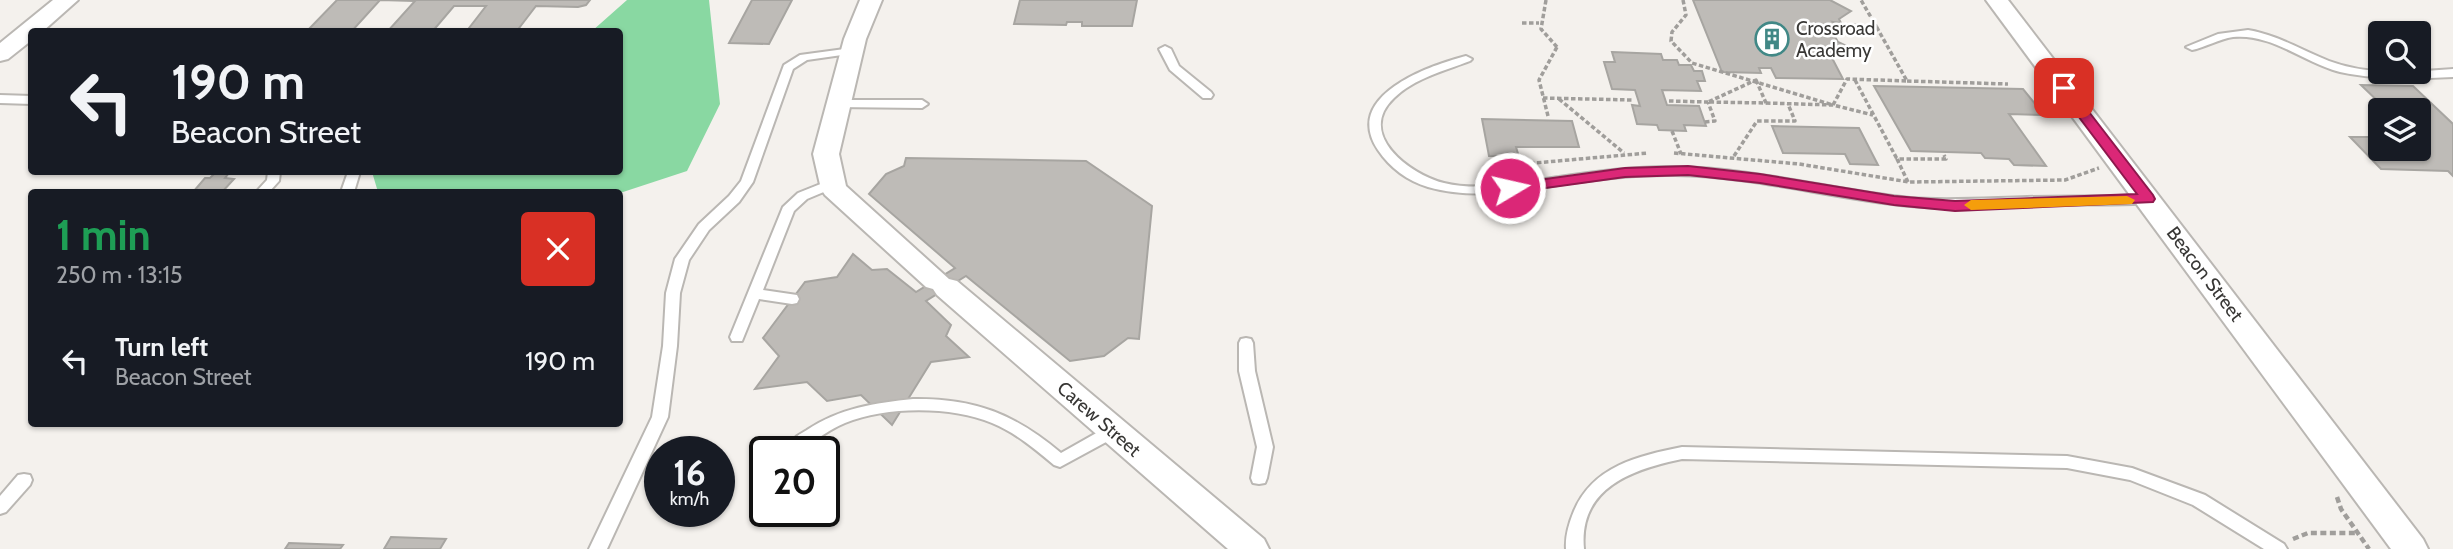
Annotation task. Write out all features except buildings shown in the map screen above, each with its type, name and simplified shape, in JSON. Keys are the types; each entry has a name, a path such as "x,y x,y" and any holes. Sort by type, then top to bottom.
{"street":[{"path":"32,28 67,0"},
{"path":"833,183 827,154 852,51 871,0"},
{"name":"Beacon Street","path":"1997,0 2136,200 2411,549"},
{"path":"0,54 28,31"},
{"name":"Carew Street","path":"833,183 834,189 941,284 1252,549"}],"lane":[{"path":"2192,47 2217,36 2237,33 2264,36 2338,68 2393,74 2453,73"},
{"path":"1165,49 1174,68 1207,95"},
{"path":"598,549 660,417 670,346 673,293 682,259 704,227 734,199 747,182 788,67 804,57 852,51"},
{"path":"1466,59 1404,84 1387,98 1376,115 1374,136 1384,153 1412,175 1438,185 1469,190 1510,188 1625,172 1688,171 1760,178 1894,200 1955,206 2028,201 2136,200"},
{"path":"0,99 28,100"},
{"path":"839,104 922,104"},
{"path":"737,337 794,201 833,183"},
{"path":"755,294 792,299"},
{"path":"1246,343 1247,371 1265,447 1259,478"},
{"path":"811,436 834,421 862,411 909,404 947,405 982,412 1013,424 1060,461 1113,431"},
{"path":"1575,549 1573,541 1584,503 1603,479 1641,461 1682,453 2067,462 2132,474 2199,500 2283,546"},
{"path":"0,507 24,480"}],"path":[{"path":"1546,0 1539,23 1541,32 1557,47 1539,80 1548,116"},
{"path":"1683,0 1686,15 1672,32 1671,41 1692,63 1873,116"},
{"path":"1861,0 1907,81"},
{"path":"1522,23 1539,23"},
{"path":"1838,25 1876,26"},
{"path":"1833,105 1847,79 2008,84"},
{"path":"1708,102 1756,80"},
{"path":"1756,80 1766,103"},
{"path":"1855,80 1909,182"},
{"path":"1543,99 1632,100"},
{"path":"1559,99 1625,153"},
{"path":"1669,101 1833,105"},
{"path":"1705,122 1716,121 1708,102"},
{"path":"1734,156 1757,121 1796,121 1788,104"},
{"path":"1672,131 1681,153"},
{"path":"1897,159 1946,159 1944,155"},
{"path":"1889,180 2065,180 2101,167 2136,200"},
{"path":"2334,487 2341,509 2369,549"},
{"path":"2283,546 2308,533 2357,533"}],"green space":[{"path":"627,0 709,0 720,104 687,171 623,192 623,189 377,189 373,175 623,175 623,28 595,28"}],"slow traffic":[{"path":"1971,205 2028,201 2127,200"}],"place":[{"name":"Crossroad Academy","path":"1772,39"}],"route":[{"path":"1510,188 1625,172 1688,171 1760,178 1894,200 1955,206 2028,201 2107,202 2148,199 2064,88"}]}
